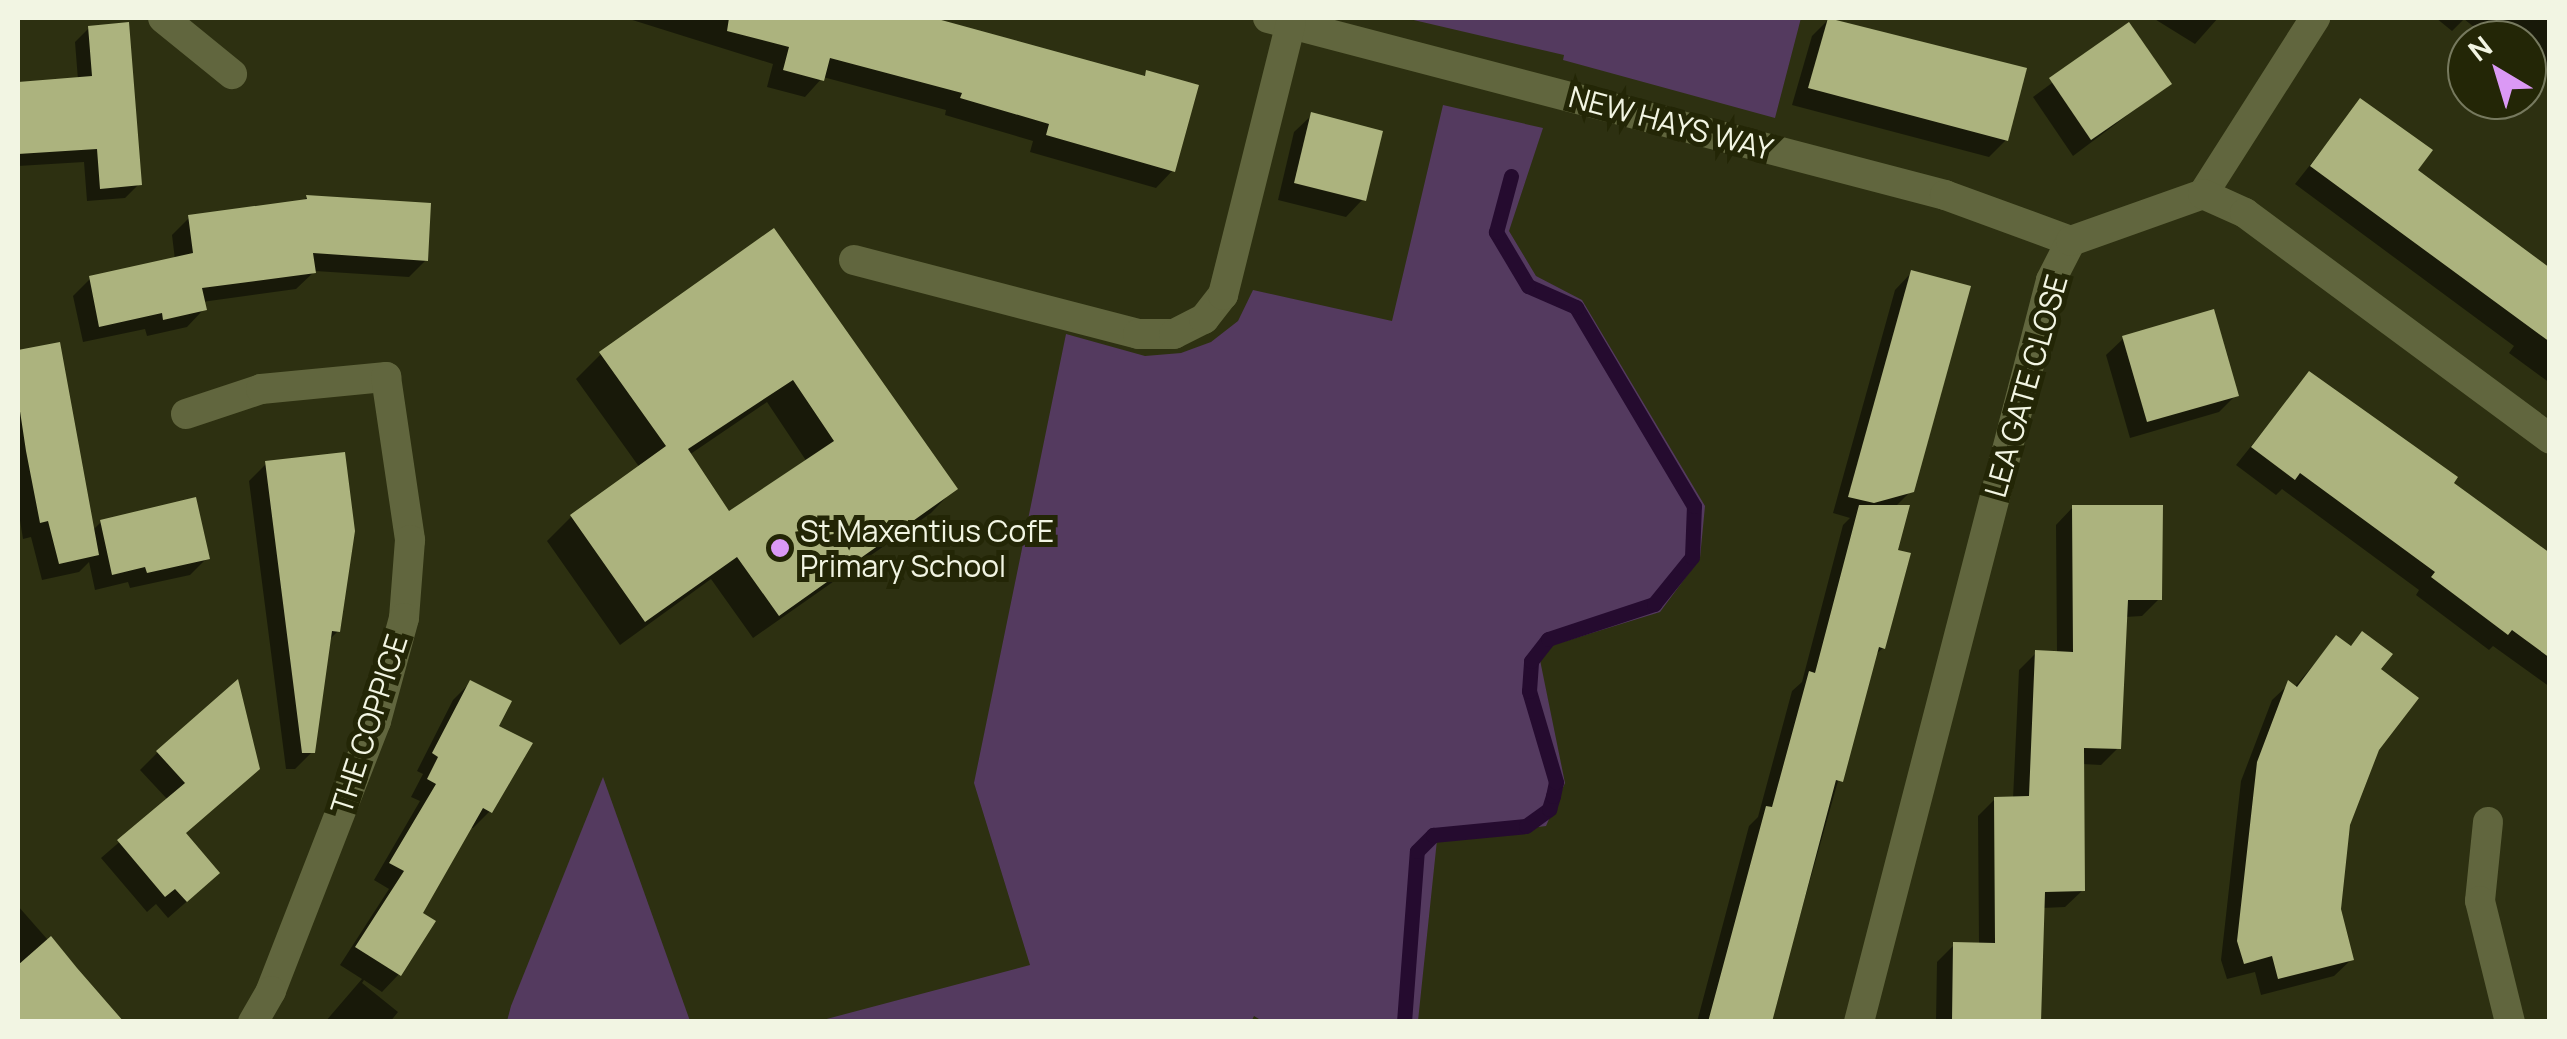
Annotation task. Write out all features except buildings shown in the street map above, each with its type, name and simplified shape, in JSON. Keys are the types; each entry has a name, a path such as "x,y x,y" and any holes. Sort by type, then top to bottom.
{"street":[{"path":"163,18 232,74"},
{"path":"2316,18 2203,194 2246,214 2550,439"},
{"path":"854,260 1138,334 1174,334 1204,319 1222,295 1280,20"},
{"name":"NEW HAYS WAY","path":"1280,20 1945,195 2071,240"},
{"name":"LEA GATE CLOSE","path":"1859,1022 2051,280 2071,240 2203,194"},
{"name":"THE COPPICE","path":"186,414 262,389 386,377 410,540 404,618 376,721 271,991 254,1022"},
{"path":"2488,822 2480,900 2510,1022"}],"shaded area":[{"path":"1405,18 1801,18 1775,118 1563,60 1564,55"},
{"path":"1443,105 1543,128 1509,231 1536,276 1582,300 1705,506 1700,558 1660,612 1553,645 1540,660 1565,783 1546,826 1437,840 1418,1021 1264,1022 1254,1016 1251,1022 819,1021 1030,965 974,783 1066,334 1145,356 1181,353 1211,342 1238,321 1253,290 1392,321"},
{"path":"603,777 690,1021 507,1021 511,1006"}],"waterway":[{"path":"1404,1022 1417,851 1433,835 1526,826 1549,809 1556,782 1529,691 1531,661 1548,639 1654,604 1692,557 1694,506 1576,307 1528,286 1496,232 1511,176"}],"place":[{"name":"St Maxentius CofE Primary School","path":"780,548"}]}
